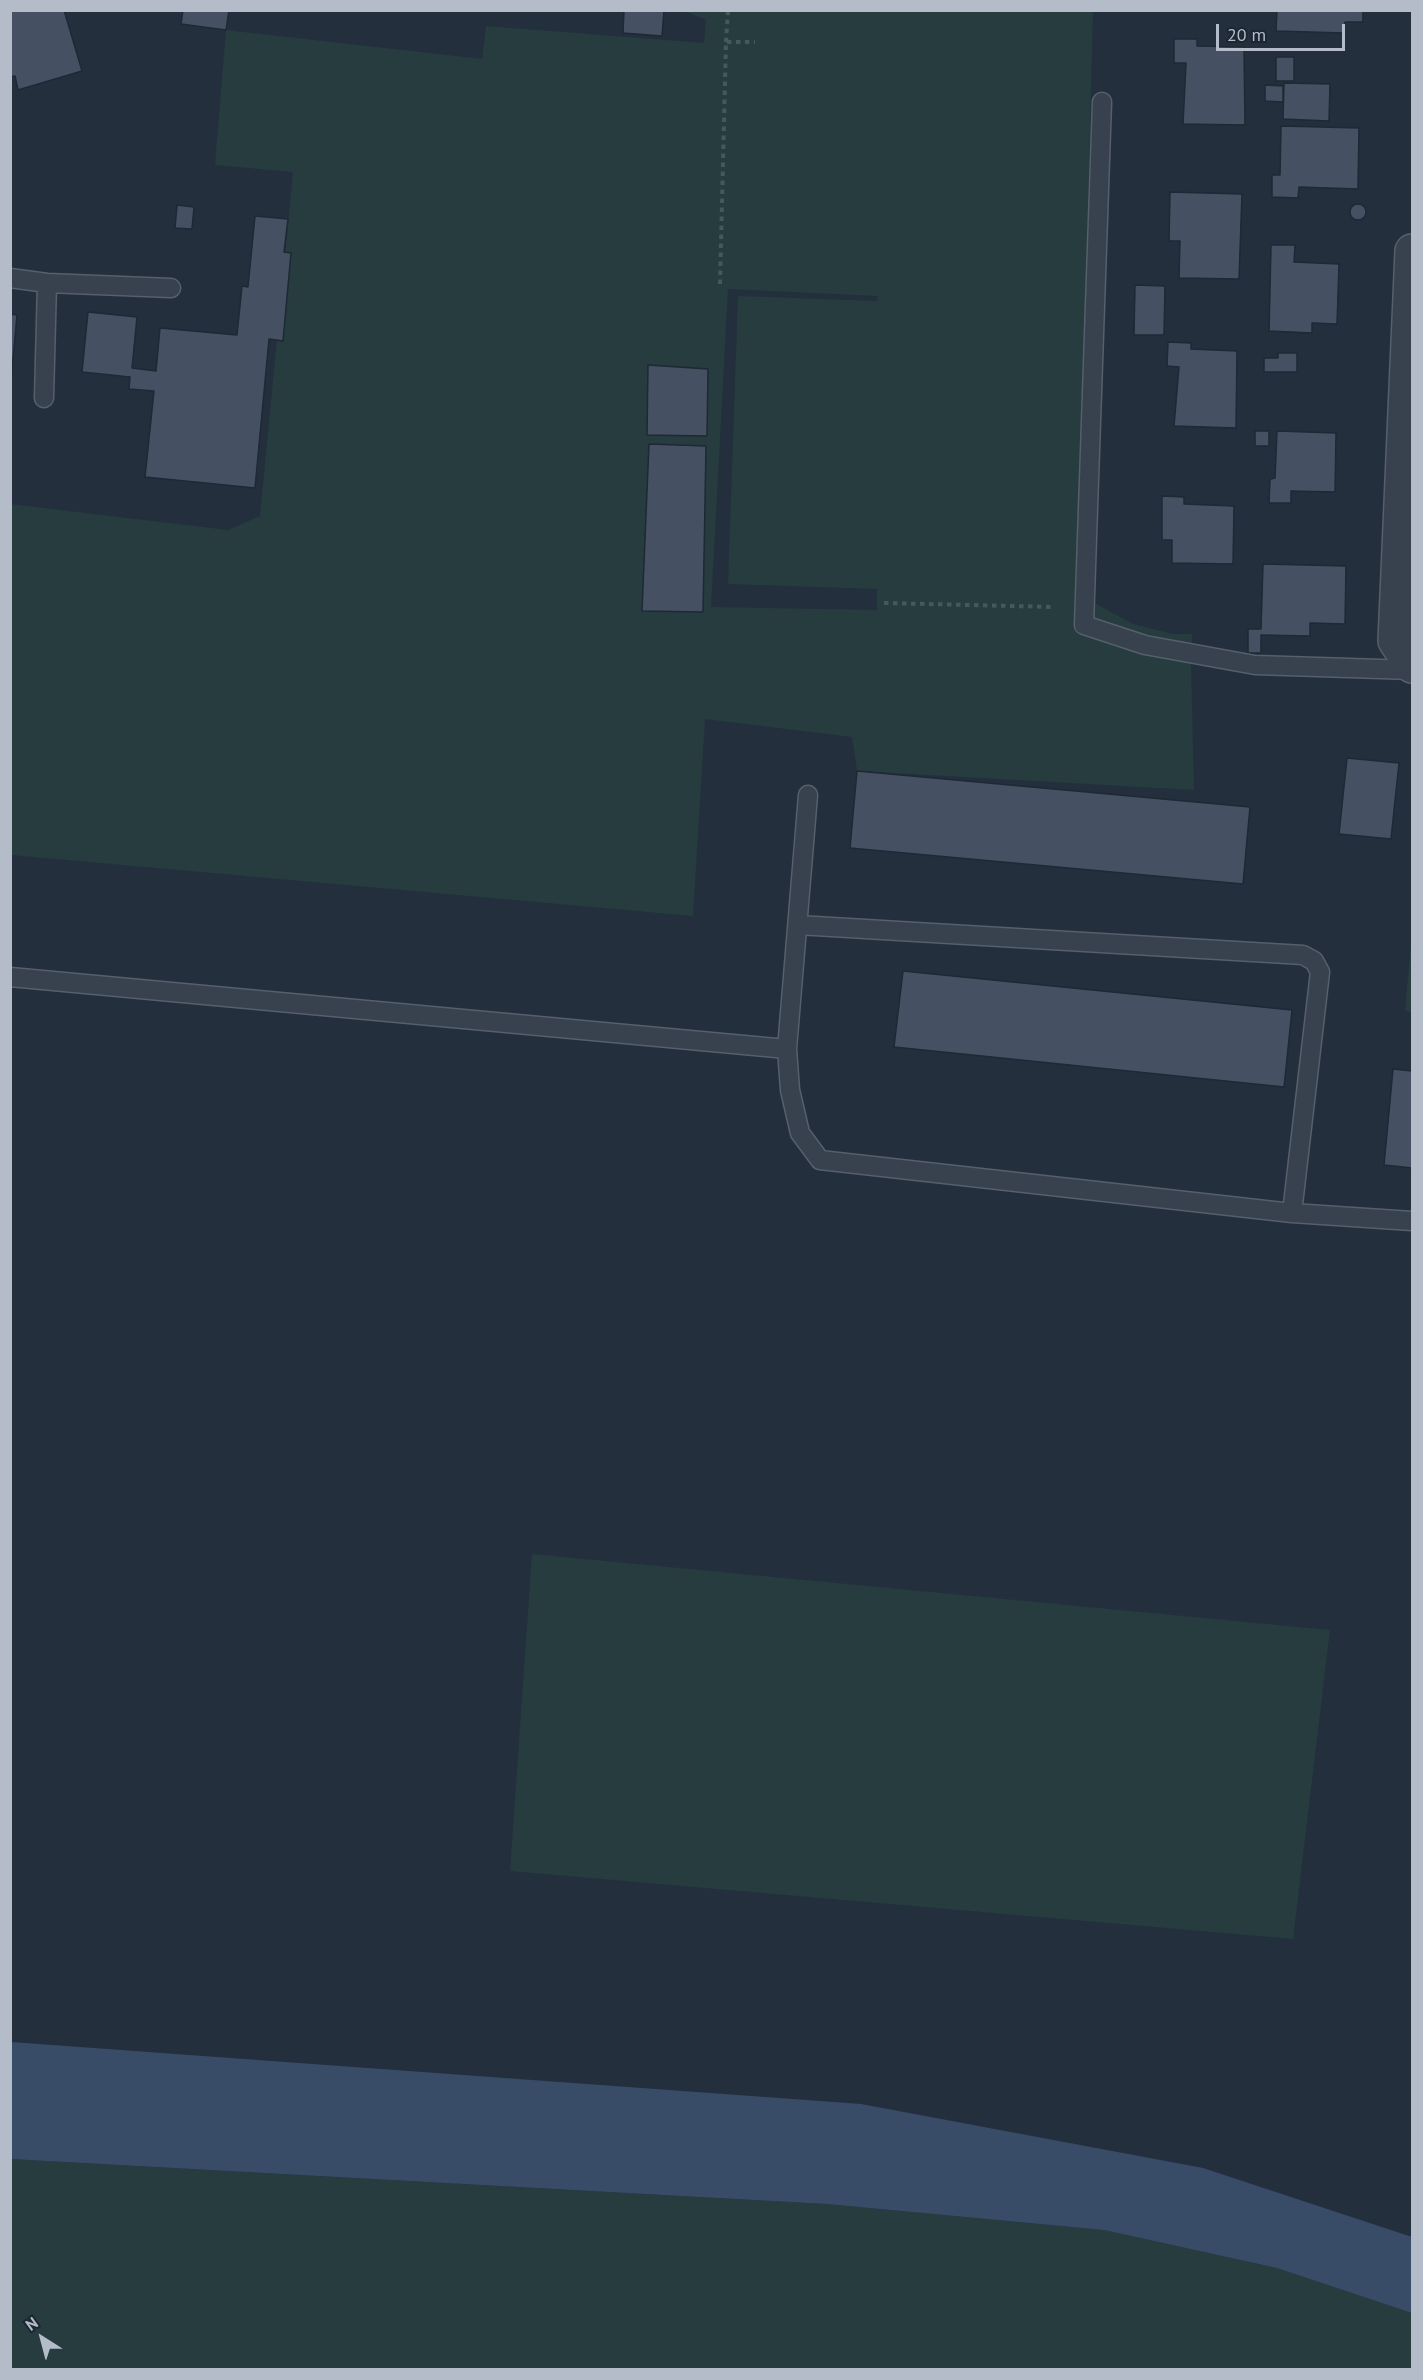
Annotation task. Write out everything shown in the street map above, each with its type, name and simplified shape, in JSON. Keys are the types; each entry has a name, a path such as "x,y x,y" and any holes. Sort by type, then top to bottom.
{"street":[{"path":"1413,251 1395,641 1413,666"}],"lane":[{"path":"1102,102 1084,625 1145,645 1255,665 1413,670"},
{"path":"10,278 47,283 171,288"},
{"path":"44,398 47,283"},
{"path":"808,795 788,1049 790,1090 801,1133 819,1160 1293,1213 1413,1221"},
{"path":"798,925 1303,955 1314,961 1320,972 1293,1213"},
{"path":"10,977 788,1049"}],"path":[{"path":"720,284 728,10"},
{"path":"726,42 755,42"},
{"path":"884,603 1085,607"}],"green space":[{"path":"684,11 1093,11 1078,594 1133,624 1173,634 1192,634 1194,790 857,771 852,737 705,719 693,916 11,855 10,504 228,530 260,516 293,172 215,165 226,30 482,59 486,26 704,43 706,20","holes":["728,289 878,296 877,301 738,296 728,584 877,589 877,610 711,607"]},
{"path":"1412,931 1412,1012 1405,1011"},
{"path":"532,1554 1330,1630 1293,1939 510,1871"},
{"path":"10,2159 827,2204 1104,2230 1277,2268 1412,2313 1412,2369 11,2369"}],"water":[{"path":"11,2042 861,2104 1203,2168 1412,2237 1412,2313 1277,2268 1104,2230 827,2204 11,2159"}],"building":[{"path":"64,10 82,71 18,90 15,76 10,77 10,12"},
{"path":"183,10 229,10 226,30 181,24"},
{"path":"624,10 664,10 662,36 623,33"},
{"path":"1277,10 1363,10 1363,22 1345,22 1344,33 1276,31"},
{"path":"1174,39 1197,39 1197,46 1244,47 1245,125 1183,124 1186,63 1174,63"},
{"path":"1276,57 1294,57 1294,81 1276,81"},
{"path":"1284,83 1330,84 1329,121 1283,119"},
{"path":"1265,85 1283,86 1283,102 1265,101"},
{"path":"1281,126 1359,128 1358,189 1299,187 1298,198 1272,197 1272,175 1280,175"},
{"path":"1170,192 1242,194 1239,279 1179,278 1180,241 1169,241"},
{"path":"1358,204 1364,206 1366,212 1364,218 1358,220 1352,218 1350,212 1352,206"},
{"path":"177,205 194,207 192,229 175,228"},
{"path":"255,216 288,219 284,252 291,253 283,341 269,339 255,488 145,477 154,391 129,389 130,377 82,372 88,312 137,317 132,368 156,371 160,328 237,335 242,286 248,287"},
{"path":"1271,245 1295,245 1294,262 1339,264 1337,324 1312,323 1312,333 1269,331"},
{"path":"1135,285 1165,286 1164,335 1134,335"},
{"path":"10,314 17,315 10,392"},
{"path":"1168,342 1191,343 1191,349 1237,351 1236,428 1174,426 1179,367 1167,366"},
{"path":"1278,353 1297,353 1297,372 1264,372 1264,358 1278,358"},
{"path":"648,365 708,369 707,436 647,435"},
{"path":"1255,431 1269,431 1269,446 1255,446"},
{"path":"1277,431 1336,433 1335,492 1291,491 1291,503 1269,503 1270,479 1275,478"},
{"path":"649,444 706,446 703,612 642,611"},
{"path":"1162,496 1184,497 1184,504 1234,506 1233,564 1172,563 1172,540 1162,540"},
{"path":"1263,564 1346,566 1345,624 1310,623 1310,636 1261,635 1261,653 1248,653 1248,629 1261,629"},
{"path":"1347,758 1399,763 1391,839 1339,834"},
{"path":"857,771 1250,807 1243,884 850,848"},
{"path":"903,971 1292,1010 1284,1087 894,1047"},
{"path":"1393,1069 1412,1071 1412,1168 1384,1165"}]}
